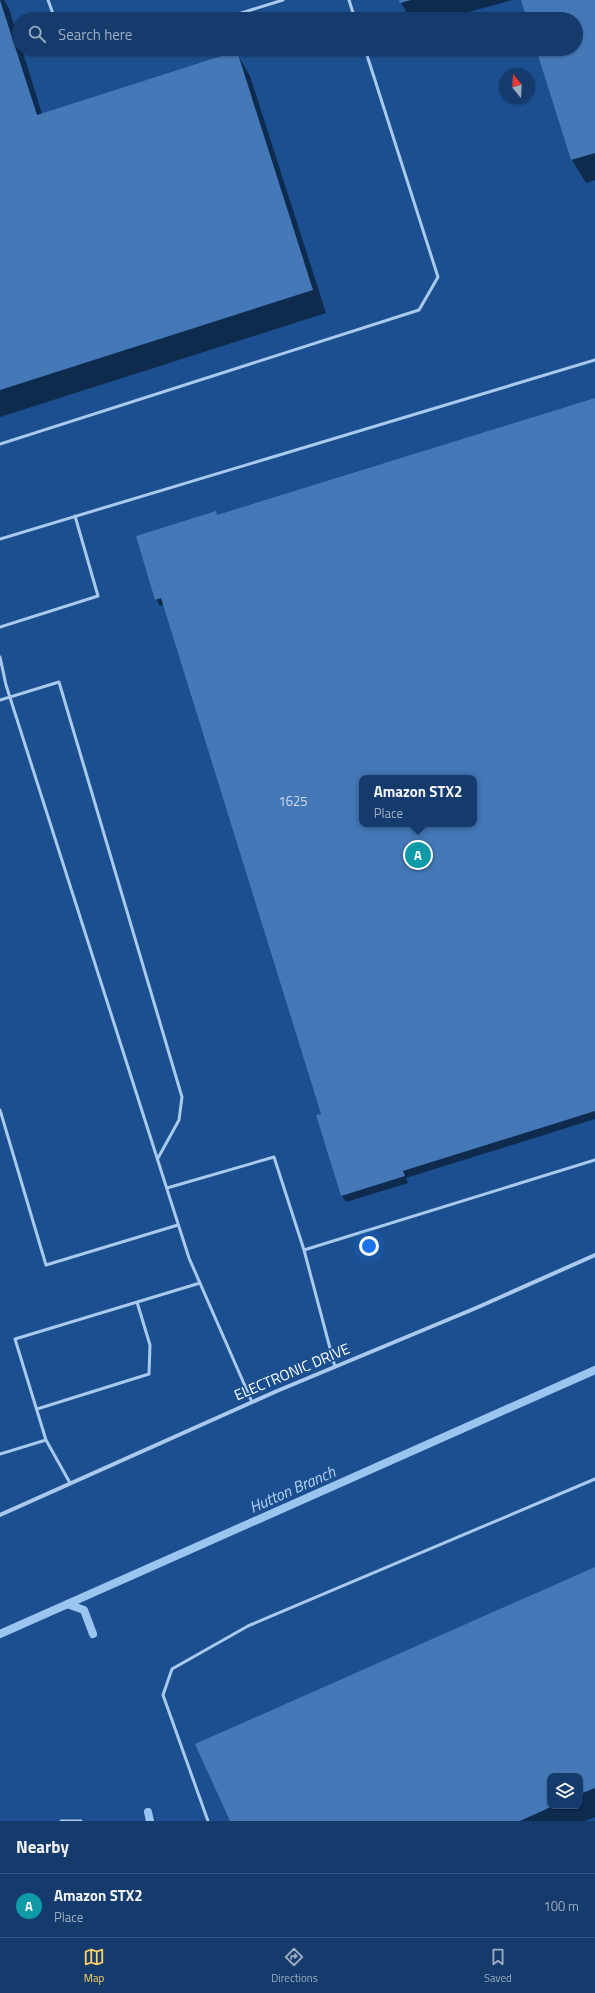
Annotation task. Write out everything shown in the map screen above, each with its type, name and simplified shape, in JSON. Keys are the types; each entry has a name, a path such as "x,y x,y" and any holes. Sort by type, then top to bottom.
{"street":[{"name":"ELECTRONIC DRIVE","path":"0,1515 252,1402 595,1255"}],"lane":[{"path":"48,0 52,12"},
{"path":"244,12 283,0"},
{"path":"349,0 353,12"},
{"path":"0,444 419,310 438,277 367,56"},
{"path":"0,539 595,360"},
{"path":"0,627 98,596 75,516"},
{"path":"0,657 10,697 168,1188 178,1225 200,1283 252,1402"},
{"path":"0,700 59,682 182,1097 179,1120 158,1158"},
{"path":"0,1110 46,1265 178,1225"},
{"path":"168,1188 274,1157 304,1250 335,1367"},
{"path":"304,1250 595,1160"},
{"path":"70,1483 46,1440 15,1339 200,1283"},
{"path":"37,1409 149,1374 150,1345 136,1302"},
{"path":"0,1454 46,1440"},
{"path":"208,1821 163,1695 172,1669 248,1626 595,1479"},
{"path":"61,1821 81,1821"}],"building":[{"path":"0,0 12,37 12,56 18,56 37,115 221,56 239,56 313,290 0,390"},
{"path":"399,0 411,0 400,3"},
{"path":"521,0 595,0 595,153 571,160 538,56 583,56 583,12 525,12"},
{"path":"595,398 595,1111 403,1171 405,1176 341,1196 316,1115 321,1114 161,598 155,600 136,536 216,511 217,515"},
{"path":"595,1567 595,1788 583,1793 583,1773 547,1773 547,1809 520,1821 230,1821 195,1744"}],"waterway":[{"name":"Hutton Branch","path":"0,1634 595,1370"},
{"path":"67,1604 84,1610 93,1634"},
{"path":"148,1812 150,1821"}],"place":[{"name":"Amazon STX2","path":"418,855"}]}
